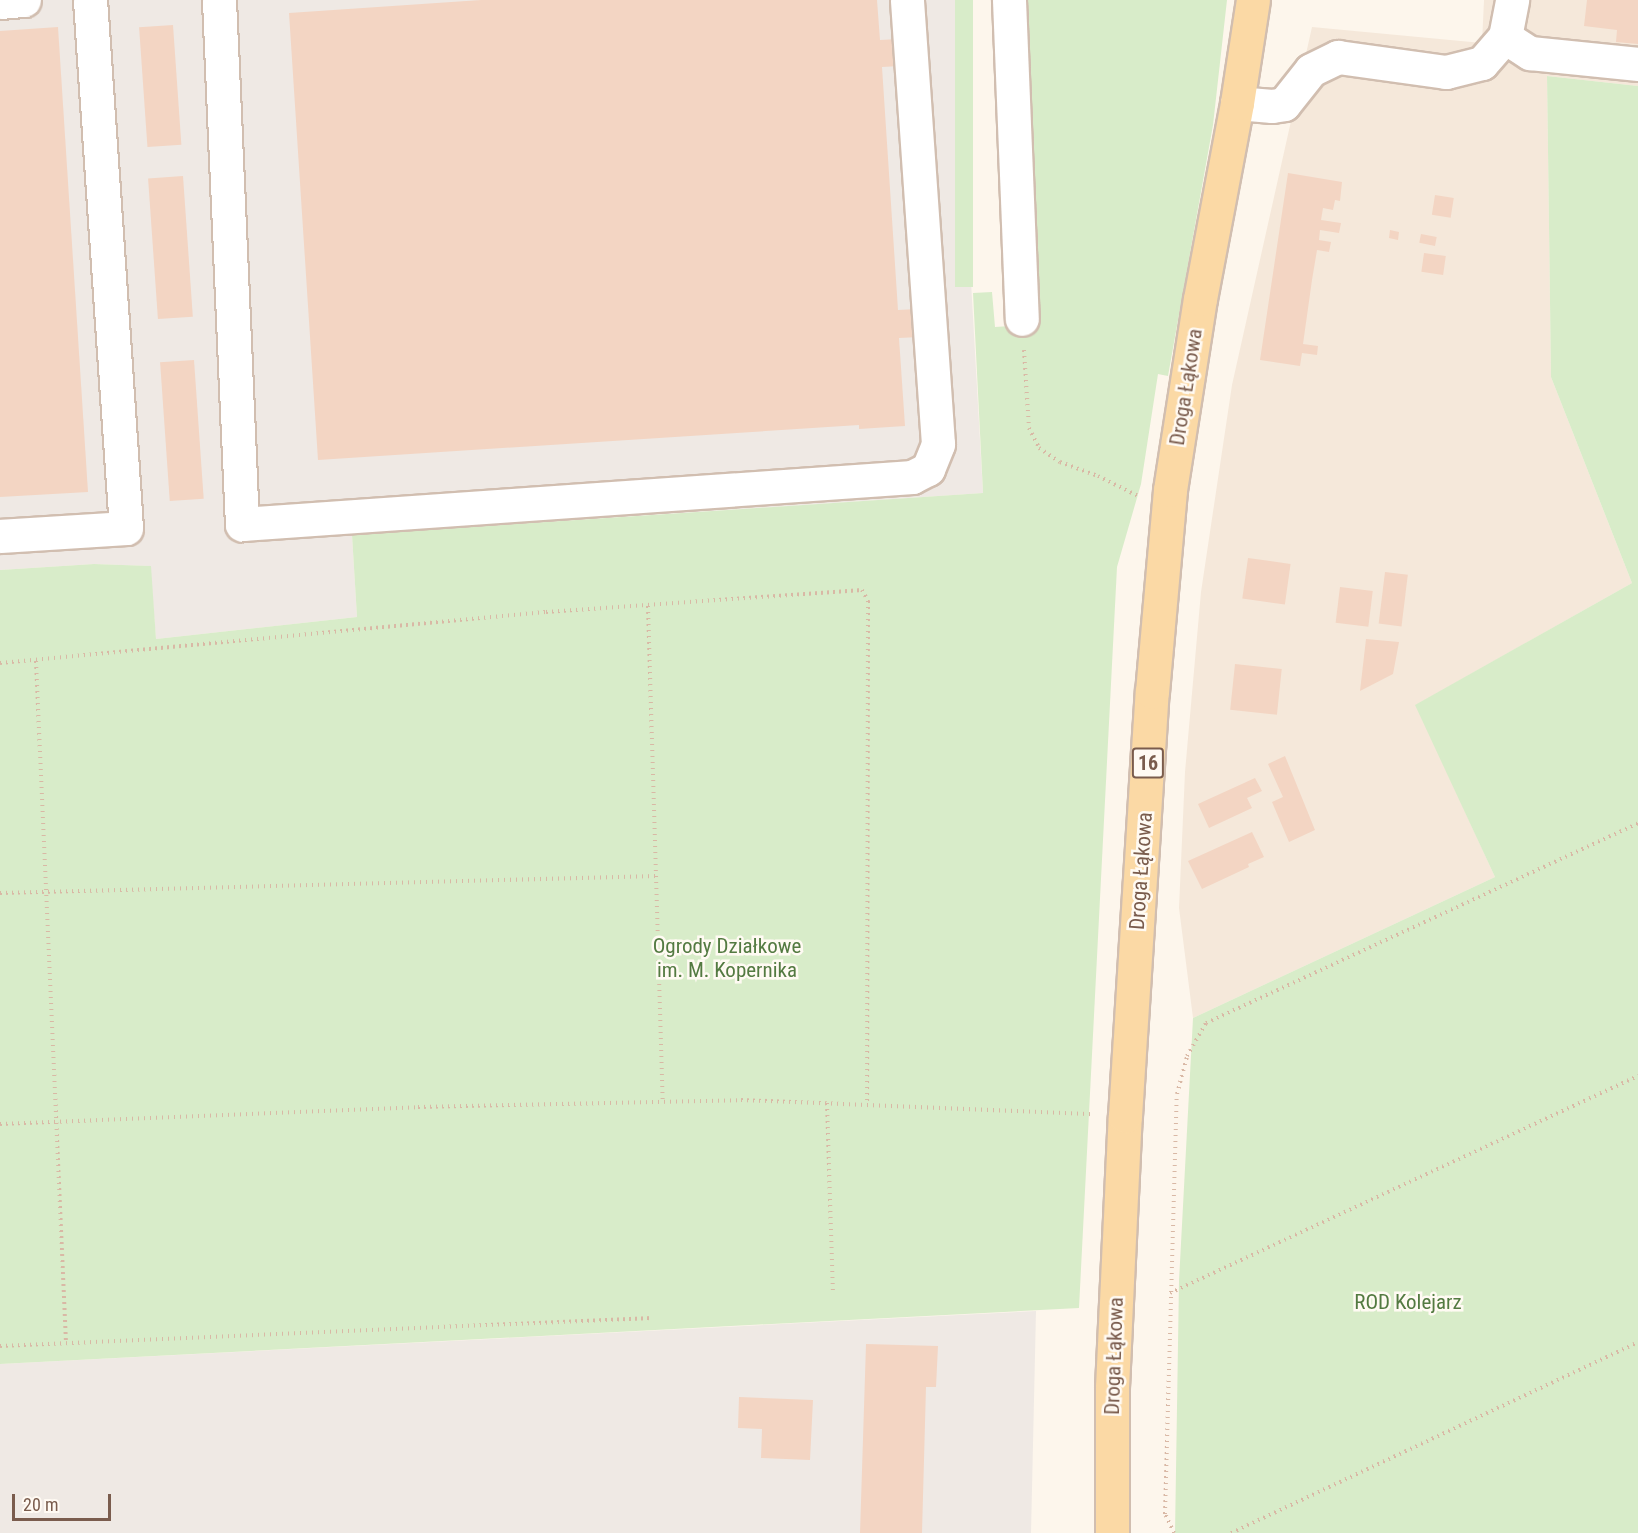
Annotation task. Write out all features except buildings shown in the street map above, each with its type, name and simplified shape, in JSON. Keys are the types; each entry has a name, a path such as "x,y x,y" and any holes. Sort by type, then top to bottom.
{"main road":[{"name":"Droga Łąkowa","path":"1112,1533 1112,1387 1125,1116 1152,692 1170,490 1200,299 1237,103 1253,0"}],"lane":[{"path":"0,2 24,0"},
{"path":"0,536 126,528 90,0"},
{"path":"219,0 242,524 912,477 928,469 938,444 907,0"},
{"path":"1009,0 1022,319"},
{"path":"1237,103 1284,105 1311,70 1338,57 1446,72 1482,63 1505,37 1512,0"},
{"path":"1505,37 1530,52 1638,64"}],"path":[{"path":"1022,319 1029,428 1039,448 1060,462 1098,476 1125,492 1144,499"},
{"path":"0,663 36,662 535,613 862,590 868,602 867,1105"},
{"path":"648,606 663,1102"},
{"path":"36,662 66,1342"},
{"path":"1174,1533 1165,1514 1177,1094 1186,1056 1206,1023 1638,823"},
{"path":"0,893 657,876"},
{"path":"1170,1293 1638,1076"},
{"path":"0,1124 418,1107 741,1100 1125,1116"},
{"path":"827,1103 832,1292"},
{"path":"0,1346 652,1318"},
{"path":"1231,1533 1638,1342"}],"shaded area":[{"path":"0,0 955,0 983,493 352,535 357,617 156,639 150,566 94,564 0,570"},
{"path":"1484,0 1638,0 1638,86 1547,76 1551,377 1632,583 1416,705 1495,877 1193,1018 1179,908 1185,772 1201,592 1232,385 1312,27 1482,43"},
{"path":"1036,1311 1031,1533 0,1533 0,1364"}],"green space":[{"path":"955,0 973,0 973,287 955,287"},
{"name":"Ogrody Działkowe im. M. Kopernika","path":"1019,0 1227,0 1213,125 1168,376 1158,374 1141,484 1117,567 1079,1308 0,1364 0,570 94,564 151,566 156,639 357,617 352,535 983,493 973,293 992,292 995,327 1038,324"},
{"name":"ROD Kolejarz","path":"1547,76 1638,86 1638,1533 1175,1533 1179,1281 1193,1018 1495,877 1415,705 1632,583 1551,377"}]}
